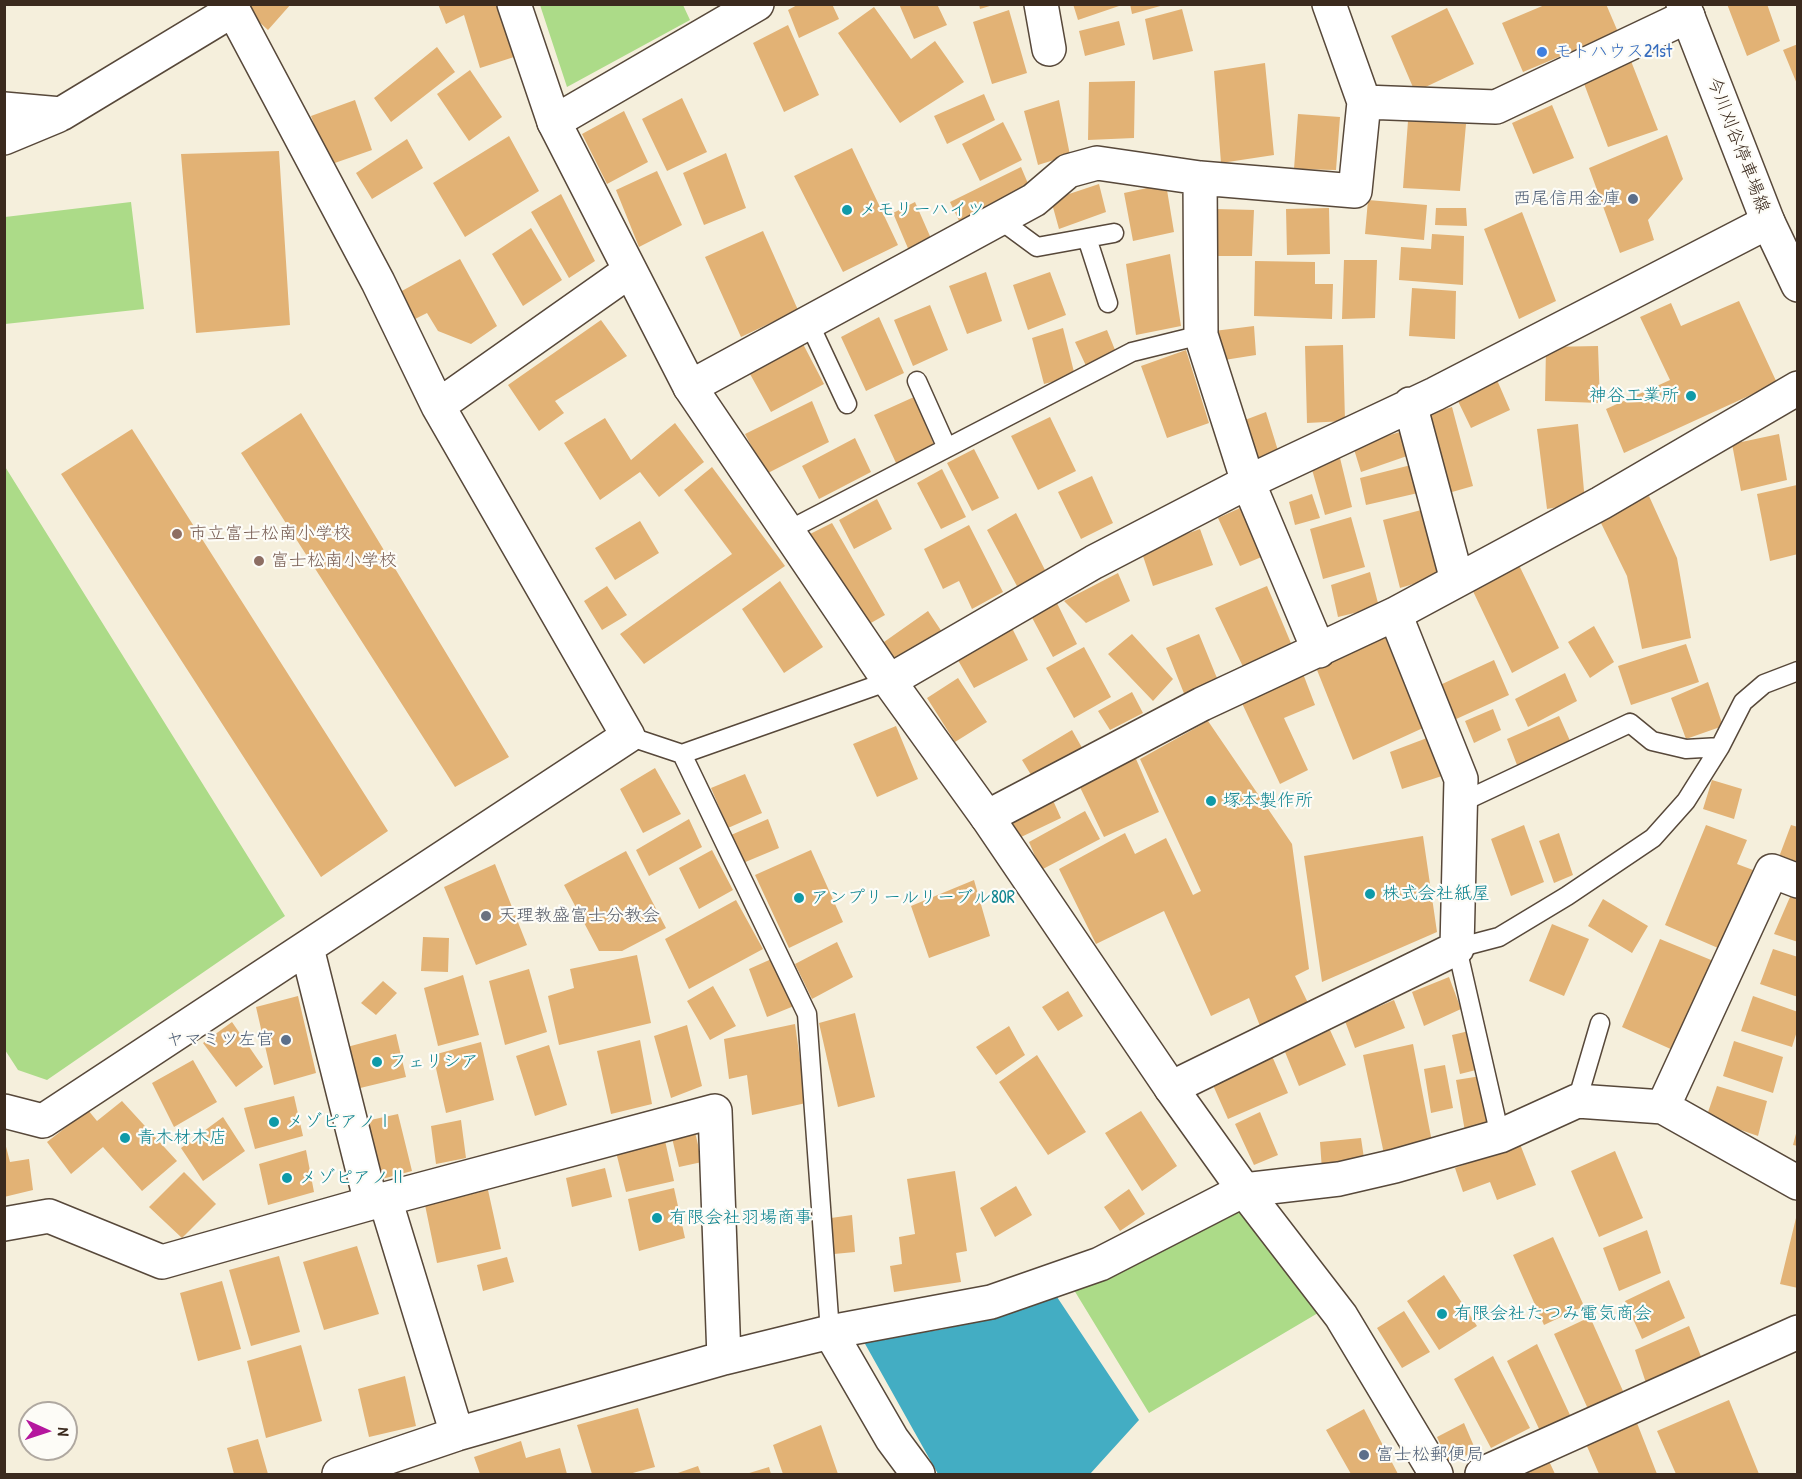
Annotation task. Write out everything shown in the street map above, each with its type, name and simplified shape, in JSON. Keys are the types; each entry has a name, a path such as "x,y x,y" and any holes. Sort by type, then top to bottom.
{"street":[{"path":"514,4 554,122 628,272 690,387 889,681 987,817 1171,1088 1244,1190 1341,1316 1436,1474"},
{"path":"554,122 756,4"},
{"path":"1041,4 1049,49"},
{"path":"690,387 1034,200 1068,171 1097,163 1200,178 1355,191 1364,102 1329,4"},
{"path":"4,138 61,114 231,7 378,282 438,406 628,736 44,1121 4,1111"},
{"path":"1364,102 1496,107 1686,10"},
{"name":"今川刈谷停車場線","path":"1686,10 1768,222 1797,285"},
{"path":"4,109 61,114"},
{"path":"1200,178 1202,335 1248,482 1319,651"},
{"path":"889,681 1094,562 1248,482 1410,405 1768,222"},
{"path":"438,406 628,272"},
{"path":"987,817 1202,705 1395,614 1601,503 1797,388"},
{"path":"1410,405 1457,580"},
{"path":"1171,1088 1457,948 1461,779 1395,614"},
{"path":"1663,1107 1772,871 1797,881"},
{"path":"307,948 378,1201 457,1434"},
{"path":"339,1474 457,1434 724,1358 830,1332 991,1302 1100,1264 1244,1190 1339,1179 1500,1136 1577,1101 1663,1107 1797,1184"},
{"path":"4,1224 49,1216 162,1262 378,1201 715,1111 724,1358"},
{"path":"830,1332 892,1439 918,1474"},
{"path":"1482,1474 1797,1332"}],"lane":[{"path":"999,219 1037,247 1114,234"},
{"path":"1087,238 1108,303"},
{"path":"809,323 846,404"},
{"path":"787,531 1132,352 1202,335"},
{"path":"917,381 947,448"},
{"path":"1500,1136 1457,948 1499,937 1567,896 1653,838 1686,801 1720,747 1743,702 1764,684 1797,671"},
{"path":"628,736 682,754 889,681"},
{"path":"1460,803 1630,723 1652,741 1686,749 1720,747"},
{"path":"682,754 807,1014 830,1332"},
{"path":"1577,1101 1600,1023"}],"green space":[{"path":"540,5 683,5 690,20 567,87"},
{"path":"131,202 144,309 5,324 5,217"},
{"path":"4,465 285,916 47,1080 18,1070 5,1050"},
{"path":"1241,1204 1318,1313 1149,1413 1074,1290 1114,1276"}],"water":[{"path":"1057,1297 1139,1420 1090,1474 938,1474 864,1342 944,1329"}],"building":[{"path":"251,4 291,4 268,30 246,10"},
{"path":"438,4 497,4 514,57 480,68 464,15 446,24"},
{"path":"799,4 832,4 839,19 799,38 788,10"},
{"path":"899,4 937,4 947,25 914,39"},
{"path":"979,4 993,4 993,5 980,9"},
{"path":"1073,4 1122,4 1122,5 1078,20"},
{"path":"1130,4 1164,4 1164,5 1132,14"},
{"name":"モトハウス21st","path":"1547,4 1606,4 1618,32 1523,72 1502,23"},
{"path":"1727,4 1767,4 1780,41 1747,56"},
{"path":"874,7 911,59 935,41 964,82 900,123 838,33"},
{"path":"1447,8 1474,64 1415,92 1391,36"},
{"path":"1182,9 1193,51 1153,60 1145,19"},
{"path":"1009,10 1027,73 992,84 973,22"},
{"path":"1119,21 1125,45 1085,56 1079,31"},
{"path":"788,25 819,95 784,112 753,43"},
{"path":"1798,44 1798,84 1797,84 1783,50"},
{"path":"437,47 455,72 391,122 374,98"},
{"path":"1631,61 1658,130 1608,147 1583,81"},
{"path":"1265,63 1274,155 1221,163 1214,71"},
{"path":"470,70 502,117 469,141 437,94"},
{"path":"1135,81 1134,138 1088,140 1089,82"},
{"path":"984,94 995,120 947,144 934,116"},
{"path":"682,98 707,152 667,171 642,119"},
{"path":"355,100 372,150 329,165 311,116"},
{"path":"1059,100 1070,155 1038,165 1024,111"},
{"path":"1552,105 1574,158 1533,174 1512,123"},
{"path":"624,111 648,162 607,184 582,134"},
{"path":"1298,114 1340,117 1336,170 1294,169"},
{"path":"1408,121 1466,124 1460,191 1403,188"},
{"path":"1003,122 1022,160 980,181 962,144"},
{"name":"西尾信用金庫","path":"1667,135 1683,179 1648,220 1654,240 1620,253 1589,168"},
{"path":"509,136 539,191 465,237 433,183"},
{"path":"407,139 423,168 372,199 356,173"},
{"name":"メモリーハイツ","path":"852,148 898,245 843,272 794,176"},
{"path":"279,151 290,325 196,333 181,154"},
{"path":"726,153 746,208 704,225 683,173"},
{"path":"1021,167 1032,193 962,227 950,202"},
{"path":"657,171 682,225 639,247 616,190"},
{"path":"1099,184 1106,212 1059,229 1051,200"},
{"path":"1166,184 1174,232 1133,241 1124,193"},
{"path":"561,194 595,261 569,278 531,212"},
{"path":"1368,200 1427,205 1424,240 1365,234"},
{"path":"915,202 933,243 910,253 893,213"},
{"path":"1329,208 1330,254 1287,255 1286,209"},
{"path":"1436,208 1466,208 1467,226 1435,225"},
{"path":"1215,209 1254,210 1252,256 1213,256"},
{"path":"1522,212 1556,301 1519,319 1484,229"},
{"path":"531,228 562,280 523,306 492,254"},
{"path":"763,231 798,310 741,337 705,257"},
{"path":"1432,234 1464,236 1463,285 1399,280 1401,247 1431,249"},
{"path":"1170,254 1181,326 1136,335 1126,264"},
{"path":"460,259 497,326 471,344 438,331 427,313 415,319 400,292"},
{"path":"1344,260 1377,260 1375,318 1342,319"},
{"path":"1255,261 1315,262 1315,284 1333,284 1332,319 1254,316"},
{"path":"986,272 1002,321 967,334 949,286"},
{"path":"1050,272 1066,315 1028,330 1013,285"},
{"path":"1412,288 1456,291 1455,339 1409,336"},
{"name":"神谷工業所","path":"1739,301 1777,383 1624,453 1606,409 1670,380 1640,317 1671,303 1681,326"},
{"path":"930,305 948,350 913,366 894,320"},
{"path":"879,317 904,373 866,391 841,337"},
{"path":"601,320 627,356 555,401 564,413 539,431 508,385"},
{"path":"1254,326 1256,355 1218,361 1214,331"},
{"path":"1063,328 1075,376 1044,384 1032,338"},
{"path":"1107,330 1117,355 1087,368 1075,342"},
{"path":"803,344 824,384 771,412 750,374"},
{"path":"1343,345 1345,421 1307,423 1305,346"},
{"path":"1598,346 1600,403 1545,401 1546,347"},
{"path":"1186,350 1209,423 1167,438 1141,366"},
{"path":"1497,380 1510,410 1471,428 1456,397"},
{"path":"914,397 934,445 896,463 874,415"},
{"path":"812,401 829,442 766,474 745,434"},
{"path":"1452,407 1473,486 1445,494 1426,415"},
{"path":"1266,412 1280,457 1252,468 1237,423"},
{"path":"301,413 509,757 455,787 241,453"},
{"path":"1050,417 1076,471 1038,490 1011,436"},
{"path":"605,418 631,460 675,423 704,462 659,497 640,472 600,500 564,443"},
{"path":"1578,424 1585,502 1547,509 1537,429"},
{"path":"132,429 388,831 321,877 61,474"},
{"path":"1400,432 1407,456 1361,472 1353,446"},
{"path":"1779,434 1787,480 1741,491 1732,444"},
{"path":"855,438 871,472 819,499 802,466"},
{"path":"974,449 999,498 972,511 947,463"},
{"path":"1340,458 1352,507 1325,515 1311,466"},
{"path":"1411,465 1418,493 1366,505 1360,478"},
{"path":"712,467 785,566 644,664 620,634 732,554 684,490"},
{"path":"942,469 966,517 941,529 917,483"},
{"path":"1092,476 1113,523 1081,539 1058,492"},
{"path":"1797,485 1798,554 1770,561 1757,494"},
{"path":"1312,494 1320,518 1295,525 1289,502"},
{"path":"1649,496 1677,558 1691,638 1642,649 1627,576 1599,519"},
{"path":"877,499 892,529 854,549 839,520"},
{"path":"1251,503 1271,553 1240,566 1218,518"},
{"path":"1425,509 1440,576 1400,588 1383,520"},
{"path":"1016,513 1045,570 1018,588 987,530"},
{"path":"1351,517 1365,567 1323,579 1310,529"},
{"path":"640,521 659,553 615,580 595,548"},
{"path":"832,523 885,615 862,628 806,536"},
{"path":"969,525 1003,592 972,609 959,581 943,589 924,549"},
{"path":"1200,529 1213,565 1153,586 1141,550"},
{"path":"1518,563 1559,648 1512,673 1471,587"},
{"path":"1370,572 1379,607 1338,617 1331,585"},
{"path":"1118,573 1130,601 1086,623 1064,601"},
{"path":"780,581 823,647 784,673 742,609"},
{"path":"607,586 627,615 602,630 584,601"},
{"path":"1267,586 1293,648 1246,673 1215,608"},
{"path":"1055,599 1077,644 1053,657 1029,612"},
{"path":"928,611 942,632 896,663 884,642"},
{"path":"1011,626 1028,660 974,688 955,655"},
{"path":"1594,626 1614,662 1590,678 1568,642"},
{"path":"1132,634 1173,679 1153,701 1108,654"},
{"path":"1199,634 1219,683 1185,696 1166,648"},
{"path":"1385,637 1423,728 1353,760 1317,670"},
{"path":"1686,644 1699,682 1631,705 1618,666"},
{"path":"1084,647 1111,697 1074,718 1046,668"},
{"path":"1494,660 1509,695 1454,720 1440,685"},
{"path":"1302,671 1315,705 1284,718 1308,770 1280,784 1240,699"},
{"path":"1565,673 1577,701 1528,727 1515,699"},
{"path":"958,678 987,722 955,742 927,698"},
{"path":"1708,682 1723,726 1686,739 1671,698"},
{"path":"1132,692 1143,713 1110,730 1098,711"},
{"path":"1493,709 1501,730 1474,743 1465,721"},
{"path":"1559,716 1571,743 1517,765 1507,739"},
{"path":"1208,721 1292,844 1309,969 1295,976 1308,1003 1260,1026 1249,998 1211,1016 1164,911 1096,944 1059,869 1125,833 1135,854 1166,838 1193,895 1201,891 1140,759"},
{"path":"896,726 918,779 877,797 853,744"},
{"path":"1072,730 1085,753 1036,783 1022,760"},
{"path":"1427,738 1442,776 1402,789 1390,752"},
{"path":"1133,752 1159,812 1104,837 1077,781"},
{"path":"655,768 681,814 643,833 620,789"},
{"path":"745,774 762,813 728,828 711,788"},
{"path":"1712,780 1742,789 1734,819 1703,809"},
{"path":"1051,796 1061,818 1019,838 1010,816"},
{"path":"1085,811 1100,839 1041,870 1029,842"},
{"path":"689,819 702,847 649,876 636,850"},
{"path":"768,819 779,848 743,863 731,835"},
{"path":"1524,825 1544,882 1511,896 1491,839"},
{"path":"1706,825 1747,840 1737,864 1753,870 1718,948 1665,925"},
{"path":"1791,825 1798,827 1798,863 1779,857"},
{"path":"1559,833 1573,875 1554,883 1539,841"},
{"name":"株式会社紙屋","path":"1423,836 1437,932 1322,982 1304,856"},
{"path":"712,850 733,890 699,909 679,868"},
{"name":"アンプリールリーブル80R","path":"811,850 843,922 789,948 755,875"},
{"path":"626,851 666,928 622,951 599,951 564,885"},
{"name":"天理教盛富士分教会","path":"495,864 527,945 476,965 444,887"},
{"path":"974,880 990,936 929,958 911,906"},
{"path":"1790,897 1798,899 1798,942 1774,934"},
{"path":"1603,899 1648,926 1632,953 1588,926"},
{"path":"736,900 763,949 689,989 665,939"},
{"path":"1552,924 1589,939 1564,996 1529,981"},
{"path":"423,937 449,938 448,972 421,971"},
{"path":"1660,939 1716,962 1675,1051 1622,1027"},
{"path":"837,942 853,977 812,999 795,964"},
{"path":"1773,949 1798,957 1798,997 1760,984"},
{"path":"637,955 651,1023 559,1045 548,996 574,988 570,969"},
{"path":"776,957 794,1006 767,1017 749,969"},
{"path":"529,969 547,1032 505,1045 489,981"},
{"path":"463,975 479,1035 438,1046 424,988"},
{"path":"1449,977 1461,1009 1424,1026 1412,992"},
{"path":"383,981 397,993 376,1015 361,1003"},
{"path":"713,986 736,1026 710,1040 687,1001"},
{"path":"1068,991 1083,1016 1058,1031 1042,1007"},
{"name":"ヤマミツ左官","path":"298,996 316,1073 274,1085 256,1007"},
{"path":"1753,996 1798,1012 1798,1028 1792,1047 1741,1031"},
{"path":"1394,1000 1405,1028 1355,1048 1345,1021"},
{"path":"855,1013 875,1097 838,1107 819,1023"},
{"path":"232,1022 263,1067 236,1087 203,1043"},
{"path":"795,1024 806,1103 752,1115 747,1075 729,1079 724,1039"},
{"path":"687,1025 702,1086 671,1098 654,1036"},
{"path":"1009,1026 1025,1055 996,1075 976,1047"},
{"path":"1330,1030 1346,1065 1299,1086 1285,1052"},
{"path":"1469,1031 1476,1070 1460,1074 1452,1035"},
{"name":"フェリシア","path":"396,1034 406,1077 356,1089 347,1047"},
{"path":"640,1040 652,1104 611,1114 597,1051"},
{"path":"1734,1041 1783,1057 1773,1093 1723,1076"},
{"path":"481,1042 494,1100 446,1113 433,1055"},
{"path":"1413,1044 1432,1142 1384,1154 1363,1055"},
{"path":"549,1045 567,1105 535,1116 516,1056"},
{"path":"1037,1055 1086,1132 1048,1155 999,1082"},
{"path":"1272,1056 1288,1093 1228,1119 1212,1083"},
{"path":"193,1060 217,1102 174,1127 152,1083"},
{"path":"1445,1065 1453,1108 1431,1113 1424,1069"},
{"path":"1481,1076 1492,1132 1466,1137 1456,1080"},
{"path":"1717,1086 1767,1101 1758,1136 1706,1118"},
{"name":"メゾピアノⅠ","path":"294,1096 303,1136 255,1149 244,1108"},
{"name":"青木材木店","path":"122,1101 177,1161 142,1191 103,1147 71,1174 47,1142 88,1110 97,1121"},
{"path":"1141,1111 1177,1166 1142,1191 1105,1133"},
{"path":"1260,1112 1278,1155 1254,1165 1235,1124"},
{"path":"398,1114 412,1171 378,1180 366,1121"},
{"path":"223,1117 245,1151 203,1181 181,1148"},
{"path":"461,1120 466,1158 436,1164 431,1126"},
{"path":"1798,1130 1798,1146 1793,1145"},
{"path":"695,1132 702,1162 679,1167 672,1138"},
{"path":"664,1136 674,1181 626,1192 615,1148"},
{"path":"1361,1138 1365,1165 1322,1170 1320,1142"},
{"path":"4,1139 10,1162 29,1159 33,1190 4,1197"},
{"path":"1520,1144 1536,1185 1497,1200 1490,1182 1463,1192 1455,1168"},
{"name":"メゾピアノⅡ","path":"306,1150 314,1192 268,1205 259,1164"},
{"path":"1615,1151 1643,1218 1599,1237 1571,1171"},
{"path":"605,1168 612,1197 572,1207 566,1178"},
{"path":"955,1171 967,1251 956,1253 961,1282 894,1292 890,1266 902,1264 899,1237 915,1234 907,1179"},
{"path":"184,1172 216,1204 182,1238 149,1207"},
{"path":"1016,1186 1032,1215 995,1237 980,1208"},
{"name":"有限会社羽場商事","path":"674,1188 685,1238 639,1251 628,1199"},
{"path":"1129,1189 1145,1214 1120,1231 1104,1207"},
{"path":"488,1190 501,1249 437,1263 425,1205"},
{"path":"852,1215 855,1252 834,1254 831,1218"},
{"path":"1796,1218 1798,1218 1798,1288 1780,1284"},
{"path":"1647,1230 1661,1273 1619,1291 1603,1248"},
{"path":"1553,1237 1584,1306 1544,1325 1513,1255"},
{"path":"357,1246 379,1314 324,1330 303,1262"},
{"path":"279,1256 300,1332 251,1346 229,1270"},
{"path":"507,1257 514,1282 483,1291 477,1265"},
{"name":"有限会社たつみ電気商会","path":"1444,1275 1477,1326 1439,1350 1407,1301"},
{"path":"1669,1280 1685,1318 1642,1339 1625,1301"},
{"path":"222,1281 241,1349 198,1361 180,1293"},
{"path":"1404,1311 1430,1352 1402,1368 1377,1328"},
{"path":"1590,1317 1623,1391 1588,1409 1554,1334"},
{"path":"1689,1326 1702,1359 1646,1383 1635,1350"},
{"path":"1537,1344 1570,1415 1541,1433 1507,1361"},
{"path":"301,1345 322,1421 266,1438 247,1361"},
{"path":"1493,1356 1530,1428 1491,1448 1454,1379"},
{"path":"405,1376 416,1426 369,1437 358,1389"},
{"path":"1729,1400 1759,1474 1676,1474 1657,1431"},
{"path":"638,1408 655,1467 629,1474 592,1474 577,1425"},
{"path":"1364,1409 1398,1474 1351,1474 1326,1430"},
{"path":"1464,1423 1476,1451 1449,1463 1437,1437"},
{"path":"1637,1423 1657,1474 1599,1474 1586,1444"},
{"path":"821,1425 838,1474 783,1474 773,1445"},
{"path":"258,1439 268,1474 234,1474 227,1448"},
{"path":"521,1441 526,1458 560,1448 567,1474 480,1474 474,1457"},
{"path":"1549,1461 1555,1474 1518,1474"},
{"path":"698,1466 701,1474 675,1474"},
{"path":"769,1467 771,1474 746,1474"}],"place":[{"name":"モトハウス21st","path":"1542,52"},
{"name":"西尾信用金庫","path":"1633,199"},
{"name":"メモリーハイツ","path":"847,210"},
{"name":"神谷工業所","path":"1691,396"},
{"name":"市立富士松南小学校","path":"177,534"},
{"name":"富士松南小学校","path":"259,561"},
{"name":"塚本製作所","path":"1211,801"},
{"name":"株式会社紙屋","path":"1370,894"},
{"name":"アンプリールリーブル80R","path":"799,898"},
{"name":"天理教盛富士分教会","path":"486,916"},
{"name":"ヤマミツ左官","path":"286,1040"},
{"name":"フェリシア","path":"377,1062"},
{"name":"メゾピアノⅠ","path":"274,1122"},
{"name":"青木材木店","path":"125,1138"},
{"name":"メゾピアノⅡ","path":"287,1178"},
{"name":"有限会社羽場商事","path":"657,1218"},
{"name":"有限会社たつみ電気商会","path":"1442,1314"},
{"name":"富士松郵便局","path":"1364,1455"}]}
